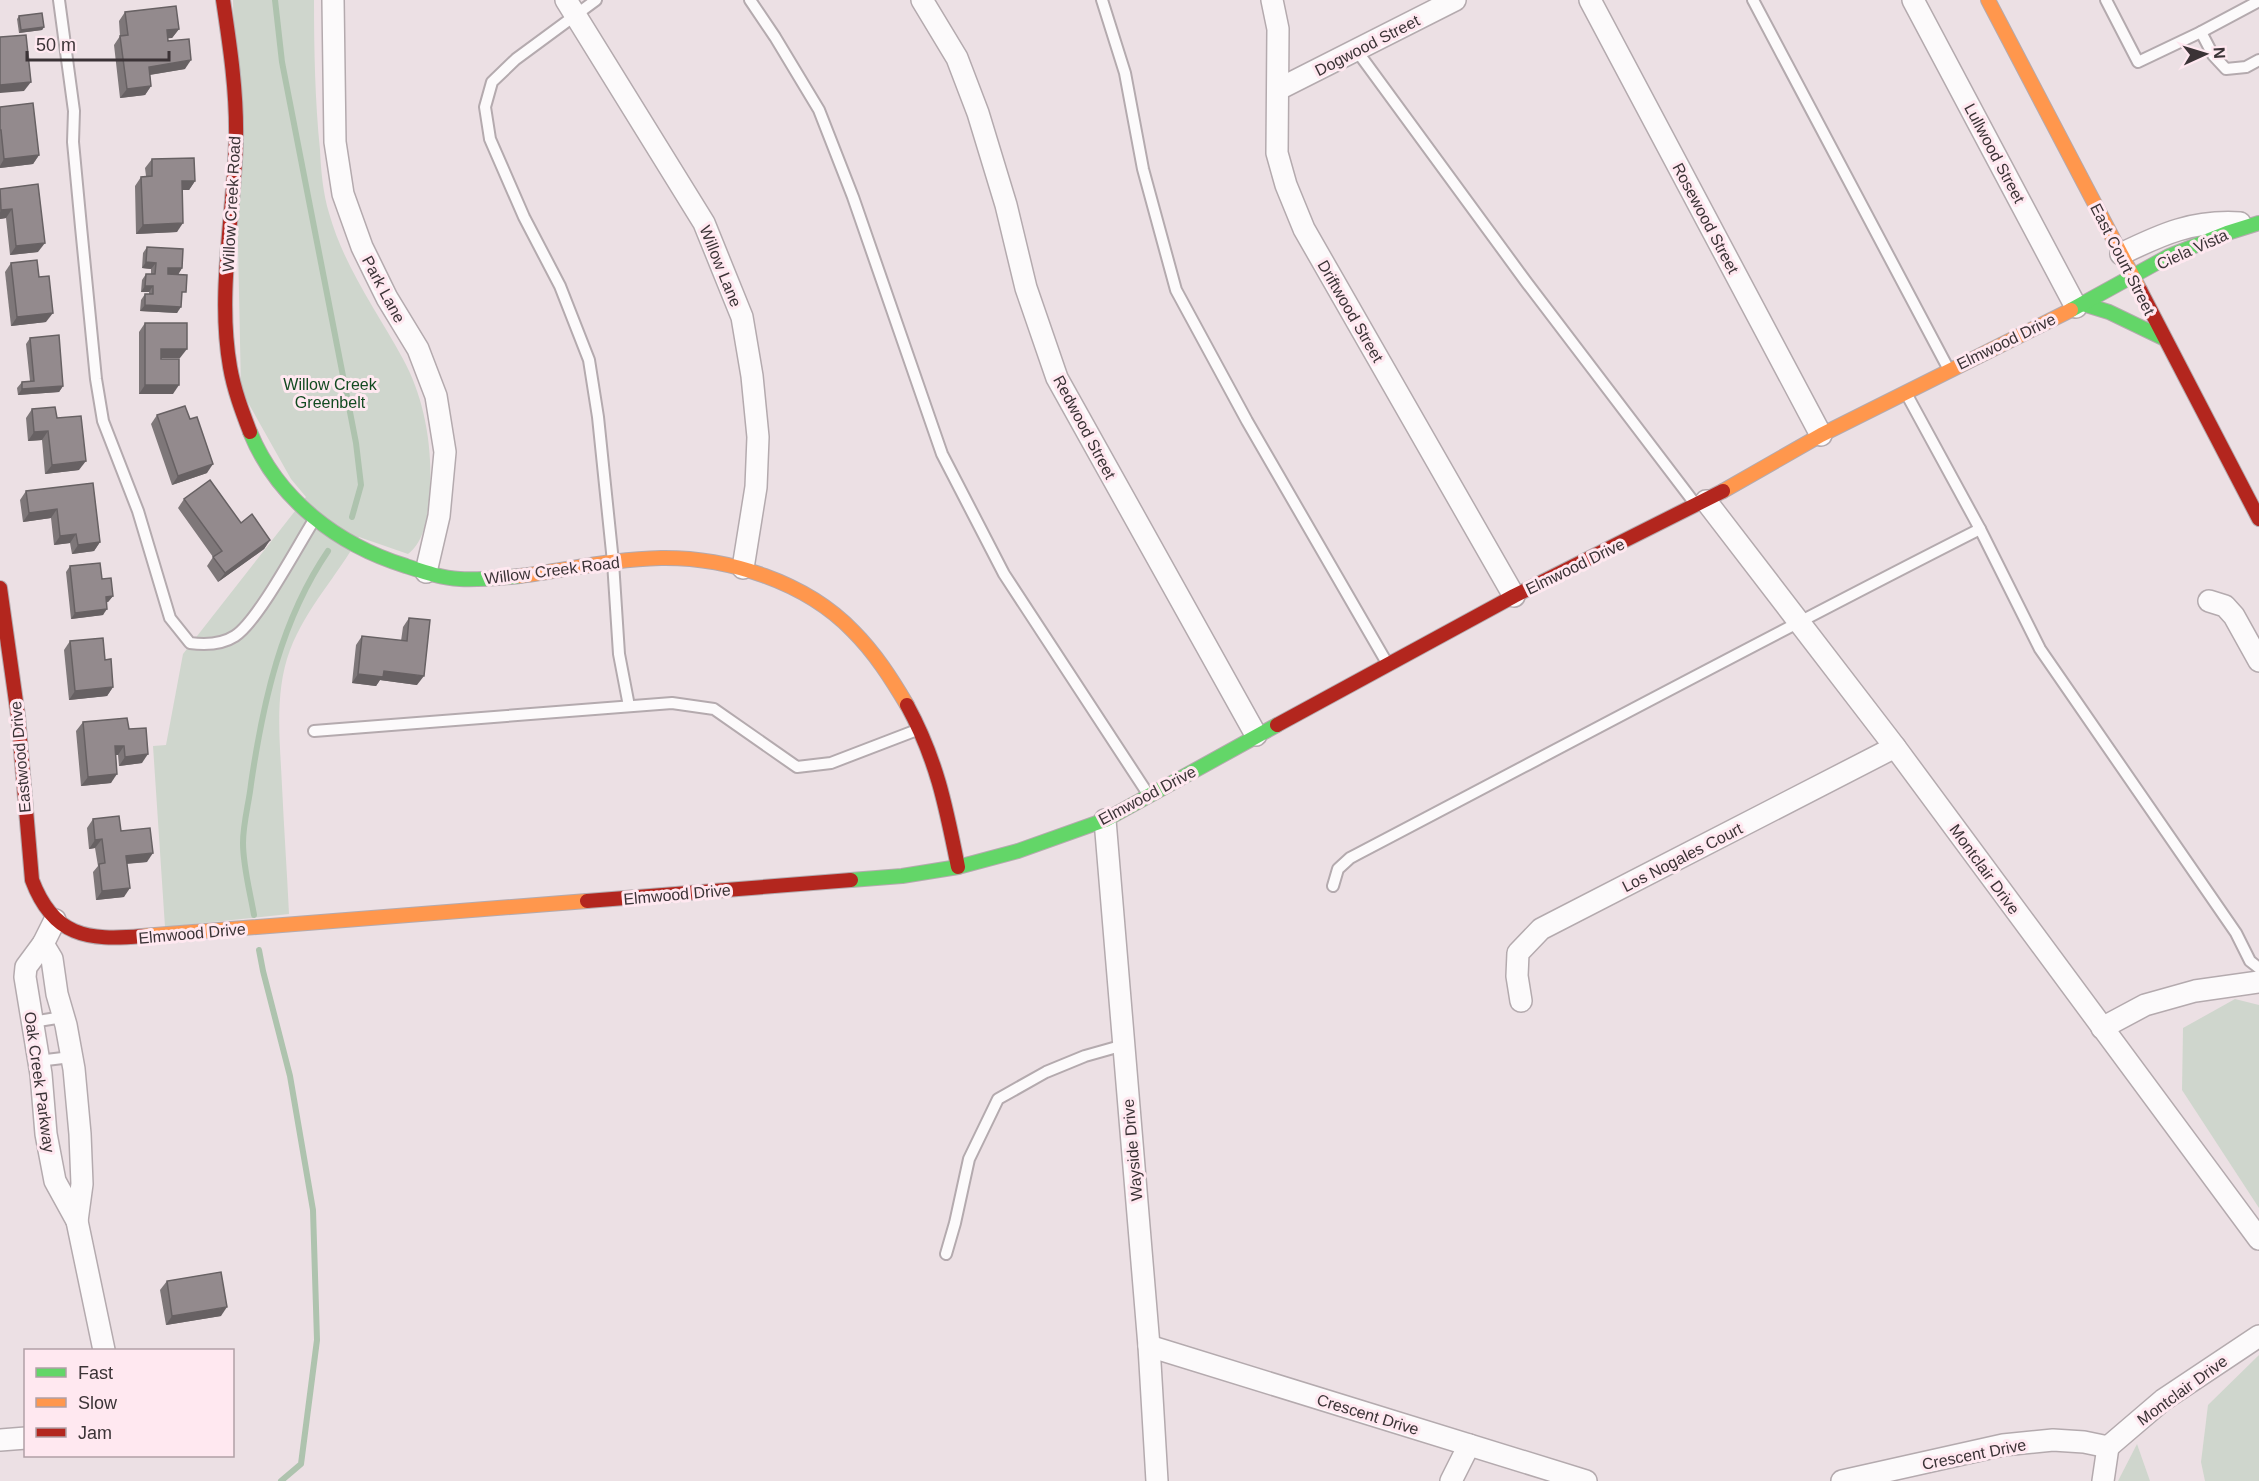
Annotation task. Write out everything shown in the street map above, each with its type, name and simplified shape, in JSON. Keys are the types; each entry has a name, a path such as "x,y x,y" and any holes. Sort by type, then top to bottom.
{"street":[{"name":"Willow Creek Road","path":"223,0 231,56 236,136 225,296 226,352 236,396 252,438 277,479 314,520 362,551 388,562 426,573 459,579 503,578 613,562 664,558 742,568 796,591 838,616 868,648 898,690 920,729 935,766 958,867"},
{"name":"Park Lane","path":"333,0 335,142 343,194 362,247 387,298 418,349 436,396 445,452 440,516 426,573"},
{"name":"Redwood Street","path":"922,0 957,58 978,113 1006,205 1026,288 1057,378 1256,735"},
{"name":"Driftwood Street","path":"1272,0 1278,29 1277,153 1286,185 1304,229 1515,596"},
{"name":"Rosewood Street","path":"1590,0 1821,435"},
{"name":"Lullwood Street","path":"1913,0 2080,305"},
{"name":"East Court Street","path":"1988,0 2259,519"},
{"name":"Dogwood Street","path":"1278,89 1357,51 1447,2"},
{"name":"Willow Lane","path":"571,8 704,223 742,317 752,375 758,437 756,488 742,568"},
{"name":"Ciela Vista","path":"2121,254 2161,234 2190,225 2223,222 2256,223"},
{"name":"Ciela Vista","path":"2133,277 2169,256 2256,223"},
{"name":"Elmwood Drive","path":"55,920 67,929 88,937 118,939 890,877 958,867 1018,851 1105,819 1515,596 1701,503 1821,435 2133,277"},
{"path":"2080,305 2109,312 2163,338"},
{"name":"Montclair Drive","path":"1701,503 1798,621 1895,747 2259,1239"},
{"name":"Eastwood Drive","path":"0,588 18,716 32,880 36,893 55,920"},
{"path":"2209,601 2224,606 2234,616 2259,661"},
{"name":"Los Nogales Court","path":"1521,1001 1517,976 1518,953 1541,929 1895,747"},
{"name":"Wayside Drive","path":"1105,819 1149,1346 1157,1481"},
{"name":"Oak Creek Parkway","path":"55,920 43,944 26,967 25,977 46,1134 55,1181 77,1221 104,1349"},
{"name":"Oak Creek Parkway","path":"43,944 52,959 57,994 72,1057 80,1134 82,1184 77,1221"},
{"path":"2102,1028 2145,1005 2194,991 2259,982"},
{"name":"Montclair Drive","path":"2108,1447 2163,1400 2259,1336"},
{"name":"Crescent Drive","path":"1149,1346 1586,1481"},
{"path":"0,1440 24,1438"},
{"name":"Crescent Drive","path":"1849,1480 2003,1445 2053,1440 2084,1442 2108,1447"},
{"path":"1451,1481 1469,1445"},
{"path":"2103,1481 2108,1447"}],"lane":[{"path":"59,0 74,111 73,142 94,367 103,421 138,511 170,618 190,643 210,645 235,636 256,613 314,520"},
{"path":"596,0 571,8 492,82 485,107 490,139 524,217 560,286 589,360 613,562 619,654 629,706"},
{"path":"750,0 819,110 853,197 942,454 1004,574 1149,795"},
{"path":"1102,0 1125,73 1143,169 1176,290 1247,421 1387,664"},
{"path":"1753,0 1949,370"},
{"path":"2106,0 2138,62 2259,1"},
{"path":"2201,32 2213,55 2226,69 2246,67 2259,60"},
{"path":"1357,51 1527,283 1701,503"},
{"path":"1905,392 1980,529 2040,649 2236,933 2250,961 2259,968"},
{"path":"1333,886 1338,869 1350,858 1798,621 1980,529"},
{"path":"314,731 672,703 714,709 797,767 831,763 920,729"},
{"path":"32,1022 63,1017"},
{"path":"946,1254 969,1159 998,1099 1084,1056 1124,1045"},
{"path":"38,1061 72,1057"}],"green space":[{"name":"Willow Creek Greenbelt","path":"233,0 314,0 317,112 327,205 343,252 403,359 417,392 427,428 429,446 429,501 426,523 421,537 408,554 359,537 313,606 290,650 282,683 279,717 289,914 165,927 153,746 166,745 183,654 306,497 291,479 241,390"},
{"path":"2235,999 2259,1005 2259,1208 2182,1090 2183,1028"},
{"path":"2259,1355 2259,1481 2205,1481 2201,1462 2208,1405"},
{"path":"2137,1444 2150,1481 2118,1481"}],"building":[{"path":"176,6 179,29 167,30 168,41 189,39 191,60 149,67 151,86 127,89 120,36 128,35 125,12"},
{"path":"42,13 44,27 21,30 19,16"},
{"path":"26,35 31,82 0,85 0,37"},
{"path":"33,103 39,155 4,159 0,107"},
{"path":"194,158 195,181 182,181 183,223 143,225 141,177 152,176 152,159"},
{"path":"38,184 45,243 16,246 12,209 1,210 0,189"},
{"path":"147,247 183,249 182,268 168,268 168,274 187,275 186,292 182,292 181,307 145,305 145,294 153,294 153,286 145,286 146,274 155,274 156,263 146,262"},
{"path":"37,260 39,277 49,276 53,313 17,317 11,263"},
{"path":"145,323 187,323 187,349 161,349 161,359 179,359 179,385 145,385"},
{"path":"59,335 63,386 22,389 22,382 34,381 30,338"},
{"path":"185,406 190,419 197,417 213,464 178,476 157,415"},
{"path":"55,407 57,418 81,416 86,461 52,465 48,431 34,432 32,409"},
{"path":"210,480 241,523 252,514 270,540 225,573 213,557 222,551 184,499"},
{"path":"93,483 100,542 78,545 76,534 60,536 57,509 29,513 26,491"},
{"path":"100,563 102,579 111,578 113,596 106,597 107,609 75,613 70,566"},
{"path":"409,618 430,620 424,676 384,671 383,677 358,674 362,636 407,641"},
{"path":"103,638 105,660 111,659 113,687 75,691 70,641"},
{"path":"127,718 129,729 146,728 148,754 125,757 124,746 115,746 117,774 88,777 83,722"},
{"path":"119,816 121,831 150,828 153,853 126,856 130,888 102,891 99,864 105,863 102,839 95,840 93,819"},
{"path":"221,1272 227,1307 172,1316 167,1281"}],"waterway":[{"path":"275,0 282,62 356,443 361,485 352,517"},
{"path":"254,915 244,861 243,836 261,723 286,633 312,577 328,551"},
{"path":"259,950 290,1076 313,1210 317,1340 301,1464 281,1481"}],"traffic: fast":[{"path":"2071,310 2169,256 2259,223"},
{"path":"2083,304 2109,312 2163,338"},
{"path":"250,432 277,479 294,499 313,517 357,546 406,566 446,577 475,579 520,576"},
{"path":"851,880 902,876 958,867 1018,851 1105,820 1277,725"}],"traffic: slow":[{"path":"1988,0 2140,290"},
{"path":"1723,491 1821,435 2071,310"},
{"path":"520,576 661,558 713,562 764,576 813,599 853,631 889,676 907,705"},
{"path":"142,936 587,901"}],"traffic: jam":[{"path":"223,0 236,122 235,168 227,254 226,339 234,384 250,432"},
{"path":"2140,290 2259,519"},
{"path":"1277,725 1514,596 1723,491"},
{"path":"0,588 18,716 32,880 40,899 50,913 74,931 105,937 142,936"},
{"path":"907,705 933,765 958,867"},
{"path":"587,901 851,880"}]}
